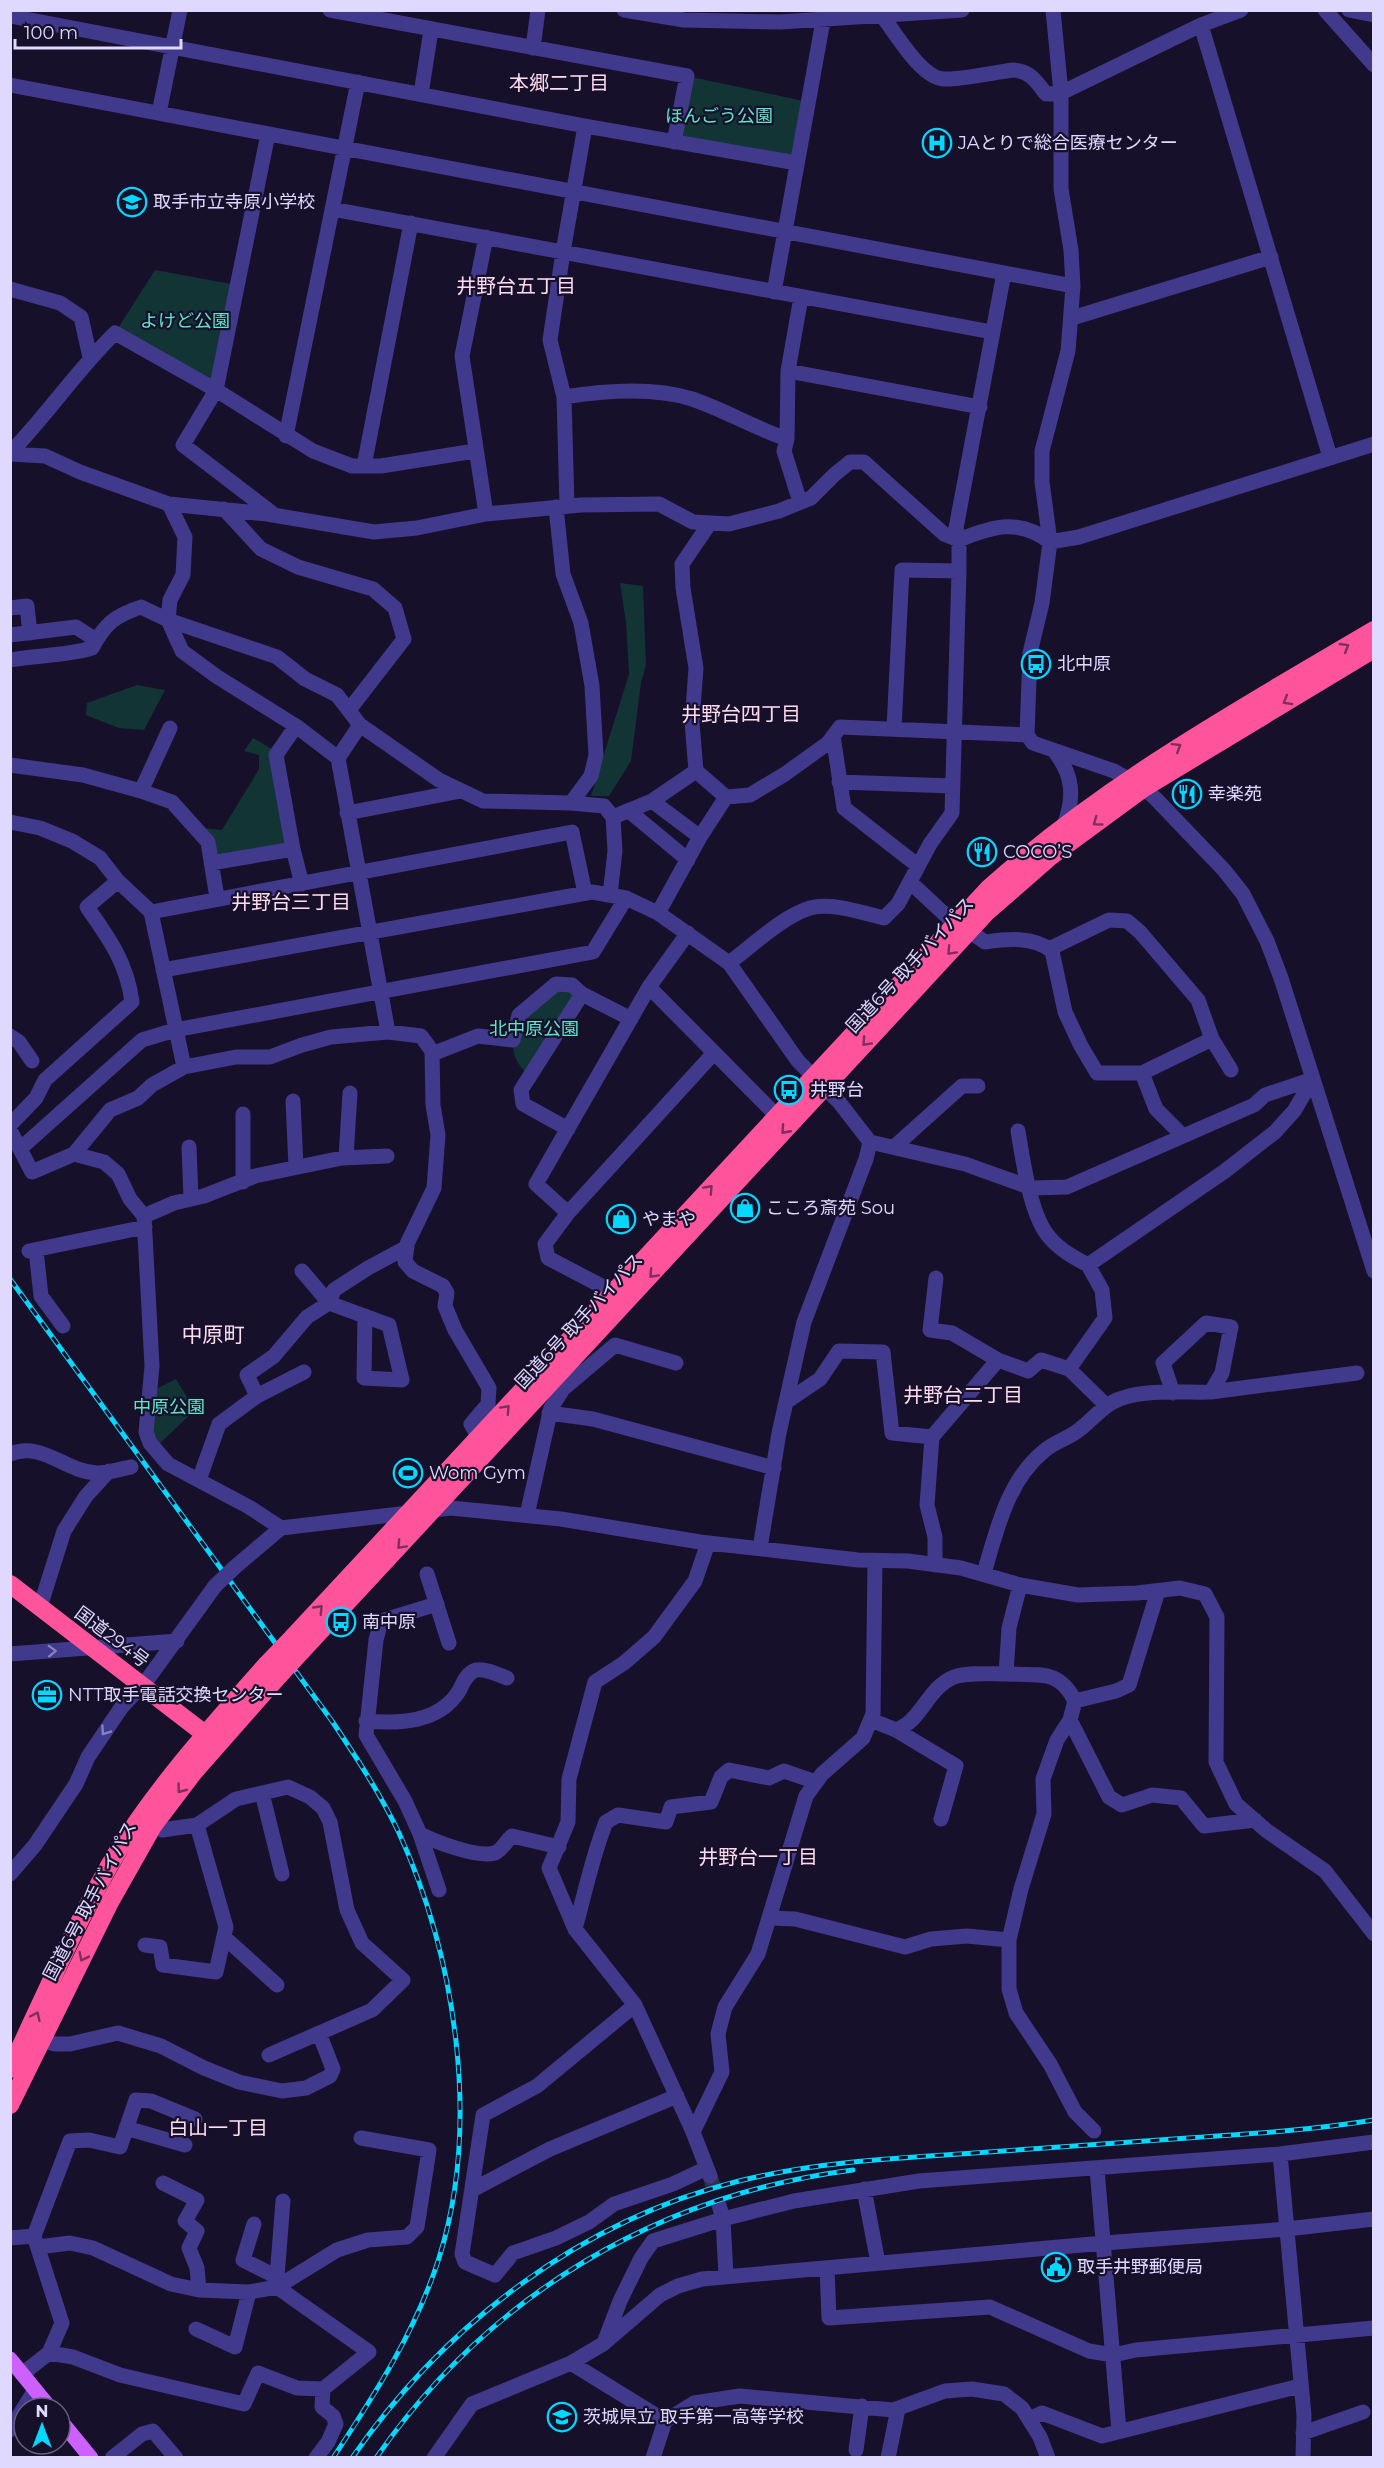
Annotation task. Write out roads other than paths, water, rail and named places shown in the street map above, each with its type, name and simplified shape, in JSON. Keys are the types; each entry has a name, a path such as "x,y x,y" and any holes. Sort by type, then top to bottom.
{"highway":[{"name":"国道6号 取手バイパス","path":"10,2069 95,1893 119,1850 161,1788 211,1739 298,1644 559,1384 818,1081 962,927 989,888 1064,825 1128,779 1177,747 1374,630"},
{"name":"国道6号 取手バイパス","path":"962,927 987,912 1050,857 1144,788 1374,650"},
{"name":"国道6号 取手バイパス","path":"298,1644 409,1514 613,1292 777,1116 818,1081"},
{"name":"国道294号","path":"10,1584 211,1739"},
{"name":"国道6号 取手バイパス","path":"10,2105 110,1902 153,1826 211,1739"}],"main road":[{"path":"10,2360 40,2396"},
{"path":"72,2434 91,2457"}],"street":[{"path":"159,113 180,10"},
{"path":"330,10 687,76 674,142"},
{"path":"533,48 538,10"},
{"path":"624,10 684,20 780,22 824,21 881,13 962,10"},
{"path":"1053,10 1061,93 1061,189 1071,250 1072,318 1068,351 1042,451 1041,467 1050,542 1042,603 1030,653 1028,735 1033,743 1114,771 1144,788 1224,870 1243,894 1255,916 1281,978 1374,1271"},
{"path":"881,13 922,68 932,75 944,79 1025,70 1046,94 1061,93 1201,25 1241,10"},
{"path":"1325,10 1374,65"},
{"path":"1349,10 1374,15"},
{"path":"10,16 585,126 797,163"},
{"path":"774,292 824,21"},
{"path":"1201,25 1330,457"},
{"path":"421,94 431,30"},
{"path":"286,436 358,82"},
{"path":"10,85 1073,286"},
{"path":"571,803 591,776 596,755 592,686 581,623 563,574 561,507 564,398 550,340 562,252 585,126"},
{"path":"268,134 216,390 183,445 276,516"},
{"path":"332,209 992,332"},
{"path":"364,466 411,223"},
{"path":"486,237 462,356 486,514"},
{"path":"1072,318 1271,257"},
{"path":"729,963 782,923 811,908 844,908 884,918 898,904 917,865 952,813 959,571 959,540 956,528 1004,273"},
{"path":"10,289 60,303 81,317 90,357"},
{"path":"800,502 784,451 787,439 788,371 801,297"},
{"path":"10,454 41,421 90,357 115,333 216,390 286,436 352,466 381,466 475,451"},
{"path":"788,371 980,408"},
{"path":"564,398 598,392 665,394 693,399 762,431 787,439"},
{"path":"10,454 45,456 80,472 169,504 276,516 374,532 417,528 486,514 561,507 659,504 693,522 729,524 779,511 811,498 850,462 864,462 929,523 944,534 959,540 980,531 1017,526 1032,530 1050,542 1079,537 1374,444"},
{"path":"169,504 184,537 183,575 170,600 168,620 182,651 216,676 296,726 338,758"},
{"path":"224,509 261,549 298,567 373,589 395,608 404,639 349,710"},
{"path":"710,523 682,564 682,588 696,668 692,722 696,771 726,797 750,795 785,774 828,743 840,727 1028,735"},
{"path":"894,728 902,570 959,571"},
{"path":"10,608 27,606 30,633"},
{"path":"10,660 36,655 75,653 92,648 103,628 122,613 141,607 168,620 277,657 305,680 337,695 360,725 439,780 461,791 483,801 604,806 613,817 615,851 610,896"},
{"path":"10,635 76,627 96,640"},
{"path":"360,725 338,758 357,873 388,1032"},
{"path":"296,726 276,755 293,849 302,884"},
{"path":"141,791 170,728"},
{"path":"833,736 838,782 844,808 917,865"},
{"path":"1054,751 1064,763 1071,786 1070,806 1064,825"},
{"path":"10,765 83,775 172,802 208,843 217,898"},
{"path":"613,817 652,801 696,771"},
{"path":"838,782 952,786"},
{"path":"347,813 461,791"},
{"path":"658,913 700,837 726,797"},
{"path":"652,801 700,837"},
{"path":"629,811 688,860"},
{"path":"10,822 40,828 72,841 99,858 118,881 151,912 184,1067"},
{"path":"151,912 572,832 585,892"},
{"path":"211,863 293,849"},
{"path":"118,881 87,907 113,943 129,982 132,1002 45,1080 36,1098 10,1128 32,1172 74,1155 110,1110 138,1098 152,1085 184,1067 236,1057 270,1057 331,1037 388,1032 421,1036 432,1054 433,1105 438,1135 434,1188 406,1247 405,1262 413,1271 443,1286 447,1293 445,1306 455,1330 489,1388 488,1404 471,1424 479,1438"},
{"path":"910,882 962,927 985,942 1012,938 1045,945 1052,951 1065,1012 1097,1073 1142,1073 1212,1039"},
{"path":"163,970 369,934 585,892 626,898 658,913 729,963 798,1061 870,1142 965,1164 1028,1186 1067,1188 1254,1105 1265,1095 1313,1079"},
{"path":"21,1148 142,1040 175,1030 593,952 626,898"},
{"path":"1049,949 1109,920 1127,921 1140,932 1198,1000 1212,1039 1231,1070"},
{"path":"568,1213 536,1184 649,987 688,933"},
{"path":"432,1054 478,1036 513,1040 519,1015 556,984 572,985 582,994 631,1019"},
{"path":"649,987 777,1116"},
{"path":"568,1129 523,1104 521,1090 582,994"},
{"path":"10,1036 19,1042 32,1061"},
{"path":"613,1292 548,1258 545,1244 568,1213 713,1054"},
{"path":"1142,1073 1156,1109 1183,1136"},
{"path":"1089,1264 1225,1171 1275,1132 1294,1111 1313,1079"},
{"path":"894,1147 962,1086 978,1086"},
{"path":"346,1158 350,1093"},
{"path":"293,1101 296,1167"},
{"path":"243,1114 243,1182"},
{"path":"1018,1131 1028,1186 1049,1237 1073,1257 1089,1264 1102,1290 1105,1318 1069,1369"},
{"path":"760,1548 786,1402 808,1310 866,1159 870,1142"},
{"path":"189,1148 191,1199"},
{"path":"74,1155 104,1162 118,1174 144,1221 152,1366 146,1432 150,1443 168,1464 249,1506 281,1528"},
{"path":"63,1326 41,1296 32,1251 144,1221 174,1203 243,1182 255,1176 346,1158 387,1156"},
{"path":"257,1396 247,1375 274,1356 307,1317 329,1303 334,1290 406,1247"},
{"path":"302,1271 329,1303 365,1316"},
{"path":"936,1278 930,1330 952,1334 998,1360 1028,1371 1041,1360 1069,1369 1107,1406"},
{"path":"1173,1393 1163,1364 1206,1323 1231,1327 1222,1372 1211,1392"},
{"path":"526,1515 549,1413 559,1384 615,1345 676,1363"},
{"path":"786,1402 820,1379 839,1351 884,1352 892,1433 932,1437"},
{"path":"935,1565 935,1538 927,1505 932,1437 998,1360"},
{"path":"199,1480 219,1424 257,1396 304,1372"},
{"path":"984,1573 1007,1501 1021,1475 1044,1450 1077,1432 1113,1402 1148,1392 1211,1392 1357,1373"},
{"path":"549,1413 593,1419 774,1468"},
{"path":"10,1454 21,1450 36,1450 71,1467 97,1473 130,1467"},
{"path":"40,1607 64,1531 86,1496 109,1471"},
{"path":"10,1874 35,1845 70,1792 88,1757 115,1718 177,1641 215,1586 281,1528 451,1508 526,1515 708,1543 875,1561 908,1561 984,1573 1020,1586 1078,1595 1180,1588 1205,1594 1217,1617 1216,1762 1236,1804 1325,1871 1374,1934"},
{"path":"635,2005 537,2086 483,2115 462,2254 465,2262 495,2275 513,2253 556,2238 589,2222 614,2204 708,2172 693,2132 635,2005 575,1929 549,1868 568,1822 569,1779 595,1682 624,1663 654,1637 695,1581 708,1543"},
{"path":"693,2132 722,2072 717,2034 725,2007 758,1954 806,1796 822,1774 863,1738 873,1714 875,1561"},
{"path":"427,1574 449,1642"},
{"path":"1006,1674 1009,1628 1020,1586"},
{"path":"1075,1701 1129,1686 1158,1591"},
{"path":"436,1604 381,1621 376,1640 366,1735 405,1801 420,1834 439,1890"},
{"path":"10,1654 177,1641"},
{"path":"366,1721 393,1723 420,1719 437,1713 458,1694 468,1674 476,1670 507,1678"},
{"path":"896,1730 908,1726 936,1687 956,1676 1006,1674 1056,1677 1068,1688 1075,1701 1070,1720 1058,1740 1043,1779 1044,1814 1021,1890 1009,1940 1009,1989 1016,2013 1050,2064 1075,2112 1094,2131"},
{"path":"870,1720 896,1730 956,1766 941,1820"},
{"path":"1070,1720 1109,1797 1122,1805 1152,1795 1181,1798 1204,1826 1255,1820"},
{"path":"575,1929 590,1868 606,1822 618,1815 666,1822 671,1807 711,1802 721,1777 729,1770 769,1778 784,1771 816,1782"},
{"path":"153,1826 162,1830 197,1825 236,1799 288,1787 310,1797 323,1808 330,1822 347,1910 362,1943 403,1980 372,2010 269,2055"},
{"path":"262,1793 282,1874"},
{"path":"145,1945 159,1947 163,1965 216,1972 226,1927 197,1825"},
{"path":"420,1834 435,1842 493,1854 499,1851 512,1836 559,1847"},
{"path":"769,1918 795,1919 905,1947 931,1939 949,1937 967,1936 1009,1940"},
{"path":"224,1937 277,1985"},
{"path":"42,2040 55,2044 70,2044 118,2033 161,2046 204,2068 239,2082 282,2091 306,2088 330,2076 333,2069 319,2033"},
{"path":"472,2190 550,2149 677,2096"},
{"path":"22,2374 49,2353 62,2323 36,2242 70,2141 88,2140 120,2147 136,2100 151,2101 195,2119"},
{"path":"126,2128 184,2145"},
{"path":"10,2238 36,2242 70,2243 93,2248 171,2284 199,2290 249,2292 277,2282 337,2250 368,2240 407,2237 417,2227 429,2150 362,2138"},
{"path":"603,2344 620,2301 641,2258 653,2241 721,2212 919,2181 1280,2154 1374,2142"},
{"path":"1280,2154 1296,2336 1303,2457"},
{"path":"1097,2169 1119,2431"},
{"path":"163,2183 197,2200 184,2221 197,2231 189,2248 197,2268 199,2290"},
{"path":"864,2189 878,2263"},
{"path":"277,2282 283,2201"},
{"path":"721,2212 726,2276"},
{"path":"434,2457 472,2404 571,2363 603,2344 660,2295 678,2286 702,2279 1287,2229 1374,2219"},
{"path":"49,2353 73,2357 120,2374 132,2375 244,2404 258,2373 297,2388 323,2389 369,2352 277,2282 243,2260 255,2224"},
{"path":"827,2268 829,2318 990,2307 1089,2351 1113,2355 1136,2349 1374,2328"},
{"path":"196,2329 235,2347 249,2292"},
{"path":"571,2363 665,2421"},
{"path":"1029,2419 1042,2413 1102,2436 1299,2386"},
{"path":"316,2457 328,2442 336,2424 333,2416 322,2407 323,2389"},
{"path":"653,2457 665,2421 694,2403 740,2396 893,2410 945,2391 972,2389 1004,2394 1022,2408 1040,2437 1048,2457"},
{"path":"10,2430 35,2390"},
{"path":"856,2450 862,2406"},
{"path":"888,2457 898,2409"},
{"path":"1303,2433 1362,2412"},
{"path":"112,2457 142,2434 153,2431 176,2457"}],"tunnel":[{"path":"710,2176 719,2205"}],"railway":[{"path":"10,1279 350,1748 376,1789 399,1833 419,1882 435,1933 448,1987 456,2042 460,2098 458,2153 452,2207 439,2258 419,2311 379,2386 333,2458"},
{"path":"352,2458 429,2364 473,2322 521,2284 571,2251 625,2222 681,2199 739,2181 797,2169 856,2162 1258,2133 1374,2120"},
{"path":"376,2458 421,2400 471,2348 525,2302 583,2262 646,2229 712,2203 781,2183 853,2170"}],"place":[{"name":"JAとりで総合医療センター","path":"937,143"},
{"name":"取手市立寺原小学校","path":"132,202"},
{"name":"北中原","path":"1036,664"},
{"name":"幸楽苑","path":"1187,794"},
{"name":"COCO’S","path":"982,852"},
{"name":"井野台","path":"789,1090"},
{"name":"こころ斎苑 Sou","path":"745,1208"},
{"name":"やまや","path":"621,1219"},
{"name":"Wom Gym","path":"408,1473"},
{"name":"南中原","path":"341,1622"},
{"name":"NTT取手電話交換センター","path":"47,1695"},
{"name":"取手井野郵便局","path":"1056,2267"},
{"name":"茨城県立 取手第一高等学校","path":"562,2417"}],"district":[{"name":"本郷二丁目","path":"559,83"},
{"name":"井野台五丁目","path":"516,286"},
{"name":"井野台四丁目","path":"741,714"},
{"name":"井野台三丁目","path":"291,902"},
{"name":"中原町","path":"213,1335"},
{"name":"井野台二丁目","path":"963,1395"},
{"name":"井野台一丁目","path":"758,1857"},
{"name":"白山一丁目","path":"218,2128"}],"park label":[{"name":"ほんごう公園","path":"719,116"},
{"name":"よけど公園","path":"185,321"},
{"name":"北中原公園","path":"534,1029"},
{"name":"中原公園","path":"169,1407"}]}
